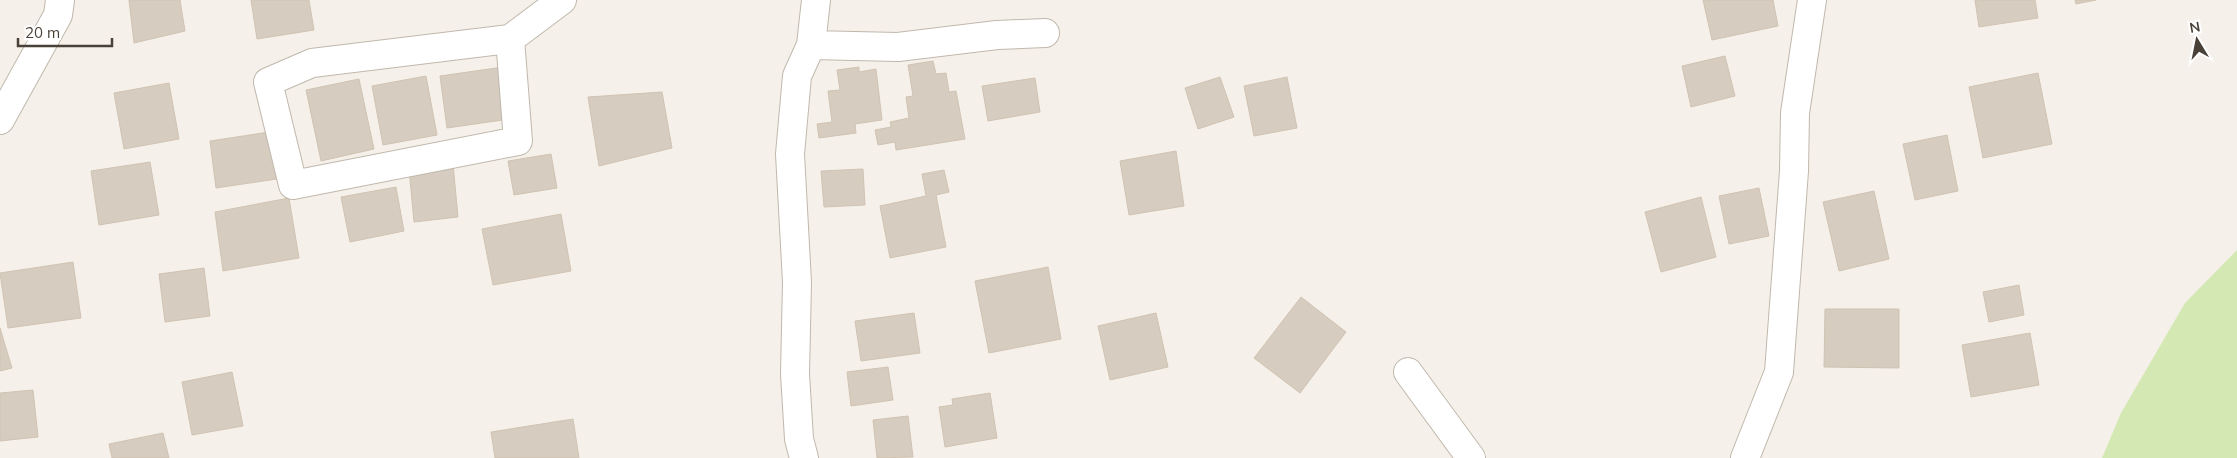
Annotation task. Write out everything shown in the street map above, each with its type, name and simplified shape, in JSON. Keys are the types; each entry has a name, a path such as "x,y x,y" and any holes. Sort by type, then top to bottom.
{"street":[{"path":"0,120 58,15 60,0"},
{"path":"510,39 524,146 293,185 268,82 312,63 510,39 562,0"},
{"path":"804,458 800,439 795,374 797,282 790,154 797,76 811,45 816,0"},
{"path":"1745,458 1779,372 1794,171 1794,114 1812,0"},
{"path":"811,45 898,48 997,35 1045,32"},
{"path":"1408,372 1471,458"}],"green space":[{"path":"2237,250 2237,458 2102,458 2121,413 2185,303"}],"building":[{"path":"129,0 180,0 185,31 134,43"},
{"path":"251,0 309,0 314,30 257,39"},
{"path":"1703,0 1773,0 1778,26 1712,40"},
{"path":"1975,0 2035,0 2038,18 1979,27"},
{"path":"2075,0 2096,0 2076,4"},
{"path":"1725,56 1735,96 1691,107 1682,66"},
{"path":"933,61 936,74 946,73 949,92 956,91 965,139 896,150 895,142 878,145 875,130 891,127 890,122 909,118 906,97 913,96 908,65"},
{"path":"503,67 510,119 447,128 440,76"},
{"path":"859,67 859,72 876,69 882,120 855,124 856,133 819,138 817,124 832,122 828,91 840,90 837,70"},
{"path":"2038,73 2052,144 1983,158 1969,87"},
{"path":"426,76 437,135 383,145 372,86"},
{"path":"1220,77 1234,117 1198,129 1185,88"},
{"path":"1287,77 1297,128 1254,136 1244,86"},
{"path":"1035,78 1040,112 988,121 982,86"},
{"path":"359,79 374,149 321,161 306,90"},
{"path":"169,83 179,139 124,149 114,93"},
{"path":"662,92 672,148 599,166 588,97"},
{"path":"269,132 277,179 216,188 210,141"},
{"path":"1947,135 1958,191 1915,200 1903,144"},
{"path":"1176,151 1184,206 1129,215 1120,161"},
{"path":"551,154 557,188 514,195 508,161"},
{"path":"150,162 159,215 99,225 91,171"},
{"path":"453,164 458,217 414,222 409,169"},
{"path":"863,169 865,205 824,207 821,171"},
{"path":"944,170 949,192 936,195 946,247 890,258 880,206 926,196 922,174"},
{"path":"396,187 404,231 350,242 341,197"},
{"path":"1759,188 1769,236 1729,244 1719,196"},
{"path":"1874,191 1889,259 1839,271 1823,202"},
{"path":"1701,197 1716,257 1661,272 1645,212"},
{"path":"289,198 299,258 223,271 215,212"},
{"path":"561,214 571,271 493,285 482,229"},
{"path":"73,262 81,318 8,328 0,273"},
{"path":"1048,267 1061,339 989,353 975,281"},
{"path":"204,268 210,316 165,322 159,274"},
{"path":"2019,285 2024,315 1989,322 1983,292"},
{"path":"1301,297 1346,332 1300,393 1254,358"},
{"path":"1825,309 1899,309 1899,368 1824,367"},
{"path":"914,313 920,353 861,361 855,321"},
{"path":"1156,313 1168,367 1110,380 1098,326"},
{"path":"0,328 12,368 0,371"},
{"path":"2030,333 2039,385 1971,397 1962,345"},
{"path":"888,367 893,400 851,406 847,372"},
{"path":"232,372 243,426 192,435 182,382"},
{"path":"33,390 38,437 0,441 0,393"},
{"path":"990,393 997,438 945,447 939,407 953,405 952,399"},
{"path":"908,416 913,457 877,458 873,420"},
{"path":"573,419 579,458 495,458 491,432"},
{"path":"163,433 169,458 112,458 109,444"}]}
